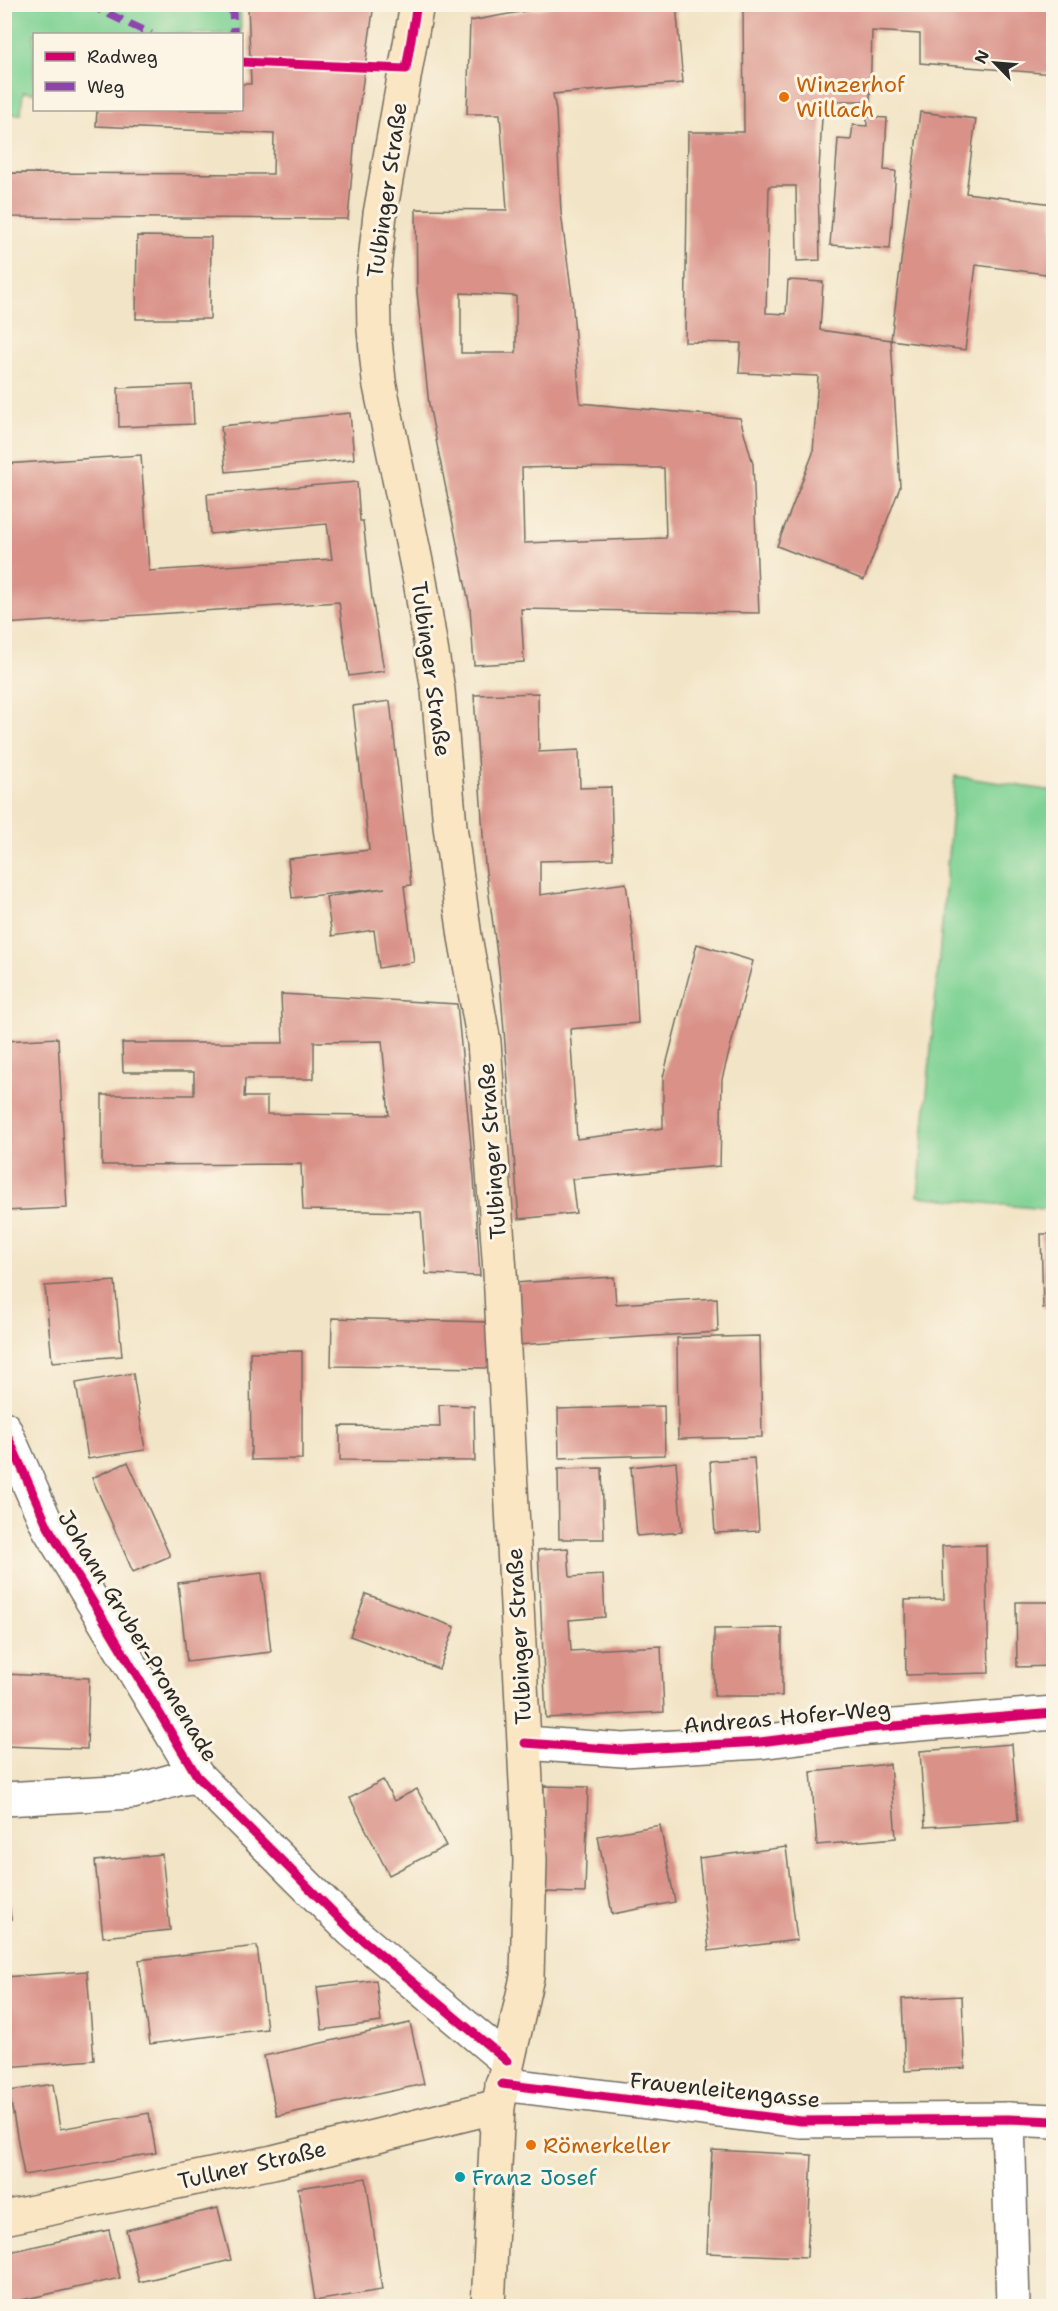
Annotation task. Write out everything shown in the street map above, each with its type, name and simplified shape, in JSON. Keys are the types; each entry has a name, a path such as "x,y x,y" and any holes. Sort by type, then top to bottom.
{"main road":[{"name":"Tulbinger Straße","path":"417,4 380,214 373,280 374,330 379,381 420,582 435,669 450,826 463,926 484,1042 500,1272 530,1860 526,1977 502,2084 488,2307"},
{"name":"Tullner Straße","path":"4,2218 273,2162 502,2084"}],"street":[{"name":"Johann Gruber-Promenade","path":"4,1428 48,1527 197,1776 502,2084"},
{"name":"Andreas Hofer-Weg","path":"525,1743 623,1750 760,1742 870,1728 1053,1713"},
{"path":"4,1799 133,1792 197,1776"},
{"name":"Frauenleitengasse","path":"502,2084 801,2121 1008,2119 1053,2121"},
{"path":"1008,2119 1013,2307"}],"green space":[{"path":"4,5 240,5 241,33 33,33 33,93 23,92 21,114 5,114"},
{"path":"955,776 1053,791 1053,1210 918,1196"}],"building":[{"path":"248,4 374,4 355,137 348,219 4,217 4,173 273,174 274,134 96,126 97,111 243,111 243,84 251,84"},
{"path":"564,4 676,4 683,83 553,94 556,111 561,213 572,296 580,403 740,418 753,464 759,613 521,609 524,662 474,665 470,608 429,405 417,292 416,209 507,210 500,114 467,114 470,21","holes":["461,293 516,296 516,353 461,353","522,468 664,468 666,538 524,543"]},
{"path":"743,4 1053,4 1053,74 920,63 920,34 872,31 870,101 823,101 818,186 820,260 797,261 796,186 769,186 766,313 786,314 788,280 823,282 820,330 891,340 900,487 864,580 777,546 813,453 818,376 739,373 741,343 685,342 688,132 744,132"},
{"path":"920,112 976,119 966,193 1053,204 1053,275 976,265 965,350 891,340"},
{"path":"867,117 887,118 884,170 896,171 890,249 830,245 838,139 851,140 853,125 867,126"},
{"path":"137,236 211,237 210,319 136,319"},
{"path":"192,385 194,424 119,427 118,388"},
{"path":"350,413 354,459 226,472 221,426"},
{"path":"141,455 149,571 332,559 327,524 210,534 207,494 357,482 360,521 363,521 384,671 349,676 339,602 4,624 4,464"},
{"path":"538,693 539,752 579,750 580,788 611,787 613,859 540,861 540,895 626,883 634,944 638,1023 570,1029 577,1139 663,1128 663,1077 697,944 753,961 722,1079 720,1166 572,1179 576,1213 519,1219 499,969 485,865 474,695"},
{"path":"390,701 411,885 404,886 414,962 379,968 374,930 332,936 326,897 385,888 292,898 288,859 369,850 353,706"},
{"path":"281,994 457,1004 474,1177 480,1276 426,1274 421,1212 303,1210 301,1164 102,1165 102,1095 194,1095 194,1072 123,1072 122,1043 283,1043","holes":["382,1041 389,1115 267,1114 267,1097 244,1097 245,1079 314,1079 314,1042"]},
{"path":"58,1038 67,1208 4,1211 4,1041"},
{"path":"1041,1234 1053,1234 1053,1308 1043,1308"},
{"path":"614,1277 616,1304 717,1298 718,1332 516,1345 513,1283"},
{"path":"115,1281 122,1356 52,1362 45,1286"},
{"path":"332,1318 487,1322 491,1368 331,1366"},
{"path":"760,1336 762,1437 678,1439 677,1338"},
{"path":"302,1351 302,1459 251,1460 250,1352"},
{"path":"133,1373 145,1450 88,1459 76,1383"},
{"path":"439,1405 474,1406 475,1461 340,1460 340,1426 440,1427"},
{"path":"664,1406 665,1455 559,1458 558,1409"},
{"path":"754,1458 759,1531 715,1533 710,1461"},
{"path":"128,1462 170,1556 133,1572 92,1478"},
{"path":"676,1462 682,1532 637,1536 631,1467"},
{"path":"602,1468 604,1539 559,1539 558,1469"},
{"path":"986,1545 989,1673 906,1675 905,1600 944,1599 942,1546"},
{"path":"568,1548 570,1577 603,1575 605,1617 569,1620 571,1651 661,1646 664,1712 546,1718 538,1550"},
{"path":"262,1573 271,1652 187,1662 178,1583"},
{"path":"366,1594 455,1627 439,1669 350,1636"},
{"path":"1016,1602 1053,1602 1053,1666 1017,1667"},
{"path":"782,1628 782,1696 714,1696 714,1629"},
{"path":"4,1674 89,1678 87,1749 4,1746"},
{"path":"1012,1744 1018,1821 925,1827 920,1751"},
{"path":"890,1764 896,1838 817,1845 811,1772"},
{"path":"383,1780 394,1801 417,1789 446,1846 389,1875 350,1798"},
{"path":"544,1786 588,1787 585,1893 540,1892"},
{"path":"660,1825 675,1902 612,1914 598,1836"},
{"path":"786,1847 797,1940 709,1951 699,1858"},
{"path":"162,1854 170,1930 103,1937 95,1861"},
{"path":"4,1872 11,1919 4,1920"},
{"path":"257,1946 267,2029 150,2044 139,1960"},
{"path":"87,1971 94,2060 6,2067 4,1977"},
{"path":"376,1980 381,2022 322,2030 317,1987"},
{"path":"962,1996 965,2068 905,2071 902,1999"},
{"path":"410,2023 424,2084 277,2116 264,2056"},
{"path":"53,2084 60,2129 149,2113 156,2153 24,2175 9,2091"},
{"path":"712,2150 812,2155 807,2257 707,2253"},
{"path":"366,2178 382,2290 315,2301 298,2188"},
{"path":"218,2208 231,2260 139,2282 126,2230"},
{"path":"109,2230 120,2278 4,2304 4,2253"}],"marked path":[{"path":"88,4 149,33"},
{"path":"232,4 234,33"}],"cycle path":[{"path":"243,62 406,69 417,4"},
{"path":"4,1428 48,1527 197,1776 352,1931 507,2061"},
{"path":"525,1743 623,1750 760,1742 870,1728 1054,1713"},
{"path":"502,2084 801,2121 1008,2119 1054,2121"}],"place":[{"name":"Winzerhof Willach","path":"784,97"},
{"name":"Römerkeller","path":"531,2145"},
{"name":"Franz Josef","path":"460,2177"}]}
